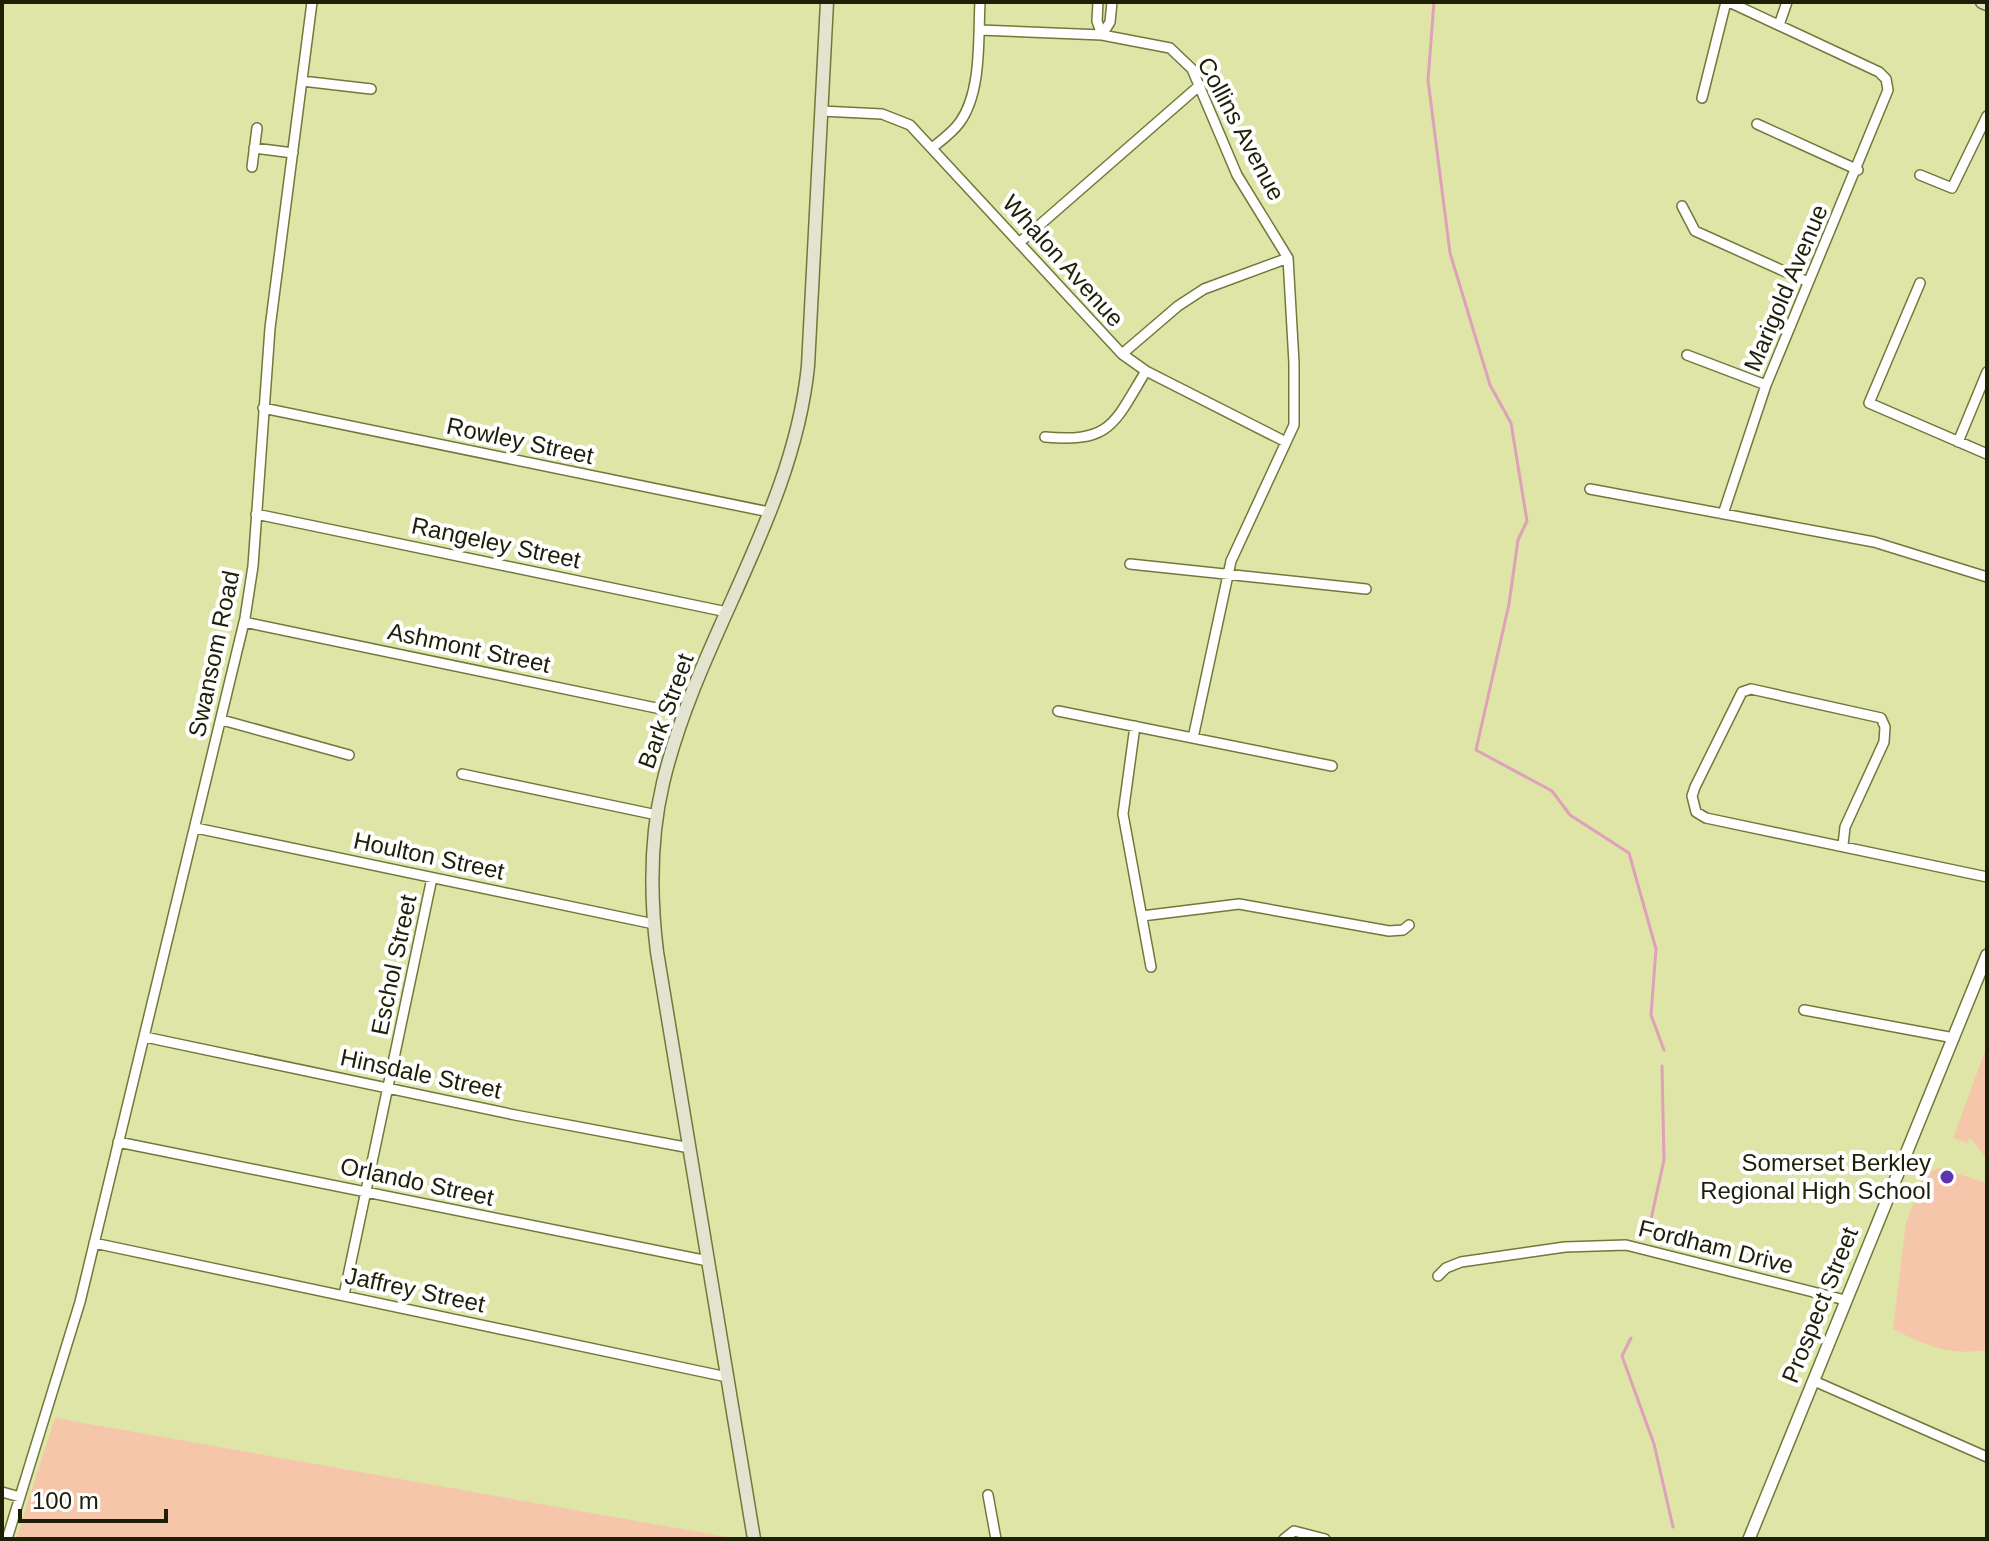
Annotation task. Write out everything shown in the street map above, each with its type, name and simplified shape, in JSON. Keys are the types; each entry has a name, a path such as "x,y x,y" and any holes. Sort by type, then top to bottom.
{"main road":[{"name":"Bark Street","path":"754,1539 654,924 652,862 663,781 685,714 796,441 806,388 827,2"}],"street":[{"name":"Swansom Road","path":"7,1539 80,1302 244,622 256,514 263,408 312,2"},
{"path":"932,148 953,130 966,112 973,92 980,2"},
{"path":"1098,2 1097,21 1102,35"},
{"path":"1102,35 1110,22 1112,2"},
{"path":"1702,98 1727,2 1779,25 1787,2"},
{"name":"Marigold Avenue","path":"1723,514 1766,385 1887,96 1886,79 1866,65 1779,25"},
{"name":"Collins Avenue","path":"979,30 1102,35 1170,48 1192,69 1237,175 1288,258 1295,410 1286,442 1227,574 1193,738"},
{"path":"302,81 371,89"},
{"path":"1019,243 1200,85"},
{"name":"Whalon Avenue","path":"821,111 895,117 910,125 1122,354 1146,371 1286,442"},
{"path":"1920,175 1952,188 1987,116"},
{"path":"1757,124 1858,170"},
{"path":"252,167 257,128"},
{"path":"254,148 293,153"},
{"path":"1682,206 1695,231 1808,282"},
{"path":"1122,354 1178,306 1204,289 1288,258"},
{"path":"1920,283 1869,403 1987,454"},
{"path":"1687,355 1766,385"},
{"path":"1045,437 1093,438 1105,431 1146,371"},
{"path":"1958,442 1987,372"},
{"name":"Rowley Street","path":"263,408 769,512"},
{"path":"1590,489 1874,542 1987,577"},
{"name":"Rangeley Street","path":"256,514 727,612"},
{"path":"1130,564 1366,589"},
{"name":"Ashmont Street","path":"244,622 685,714"},
{"path":"1843,845 1845,827 1884,742 1885,727 1881,718 1751,689 1742,692 1695,787 1692,796 1696,812 1706,818 1987,877"},
{"path":"1058,711 1332,766"},
{"path":"222,720 349,755"},
{"path":"1135,726 1123,814 1151,967"},
{"path":"462,774 657,815"},
{"name":"Houlton Street","path":"196,828 654,924"},
{"name":"Eschol Street","path":"344,1295 432,878"},
{"path":"1142,916 1239,904 1389,931 1409,925"},
{"name":"Prospect Street","path":"1749,1539 1987,955"},
{"path":"1804,1010 1954,1038"},
{"name":"Hinsdale Street","path":"145,1037 515,1115 690,1148"},
{"name":"Orlando Street","path":"118,1142 708,1261"},
{"name":"Jaffrey Street","path":"94,1243 727,1377"},
{"name":"Fordham Drive","path":"1438,1276 1461,1262 1565,1247 1626,1245 1845,1300"},
{"path":"1814,1381 1987,1457"},
{"path":"2,1492 20,1497"},
{"path":"988,1495 996,1539"},
{"path":"1284,1539 1294,1531 1325,1539"}],"shaded area":[{"path":"1987,1046 1987,1159 1970,1138 1967,1143 1953,1138"},
{"path":"1939,1168 1987,1183 1985,1350 1960,1352 1937,1348 1893,1329 1906,1223 1925,1174"},
{"path":"55,1418 738,1539 16,1539"}],"waterway":[{"path":"1434,2 1428,80 1450,253 1490,385 1511,423 1527,521 1518,540 1509,604 1476,750 1552,791 1570,815 1629,853 1656,949 1651,1015 1664,1050"},
{"path":"1648,1233 1664,1160 1662,1066"},
{"path":"1631,1338 1622,1356 1654,1444 1673,1527"}],"place":[{"name":"Somerset Berkley Regional High School","path":"1947,1177"}]}
